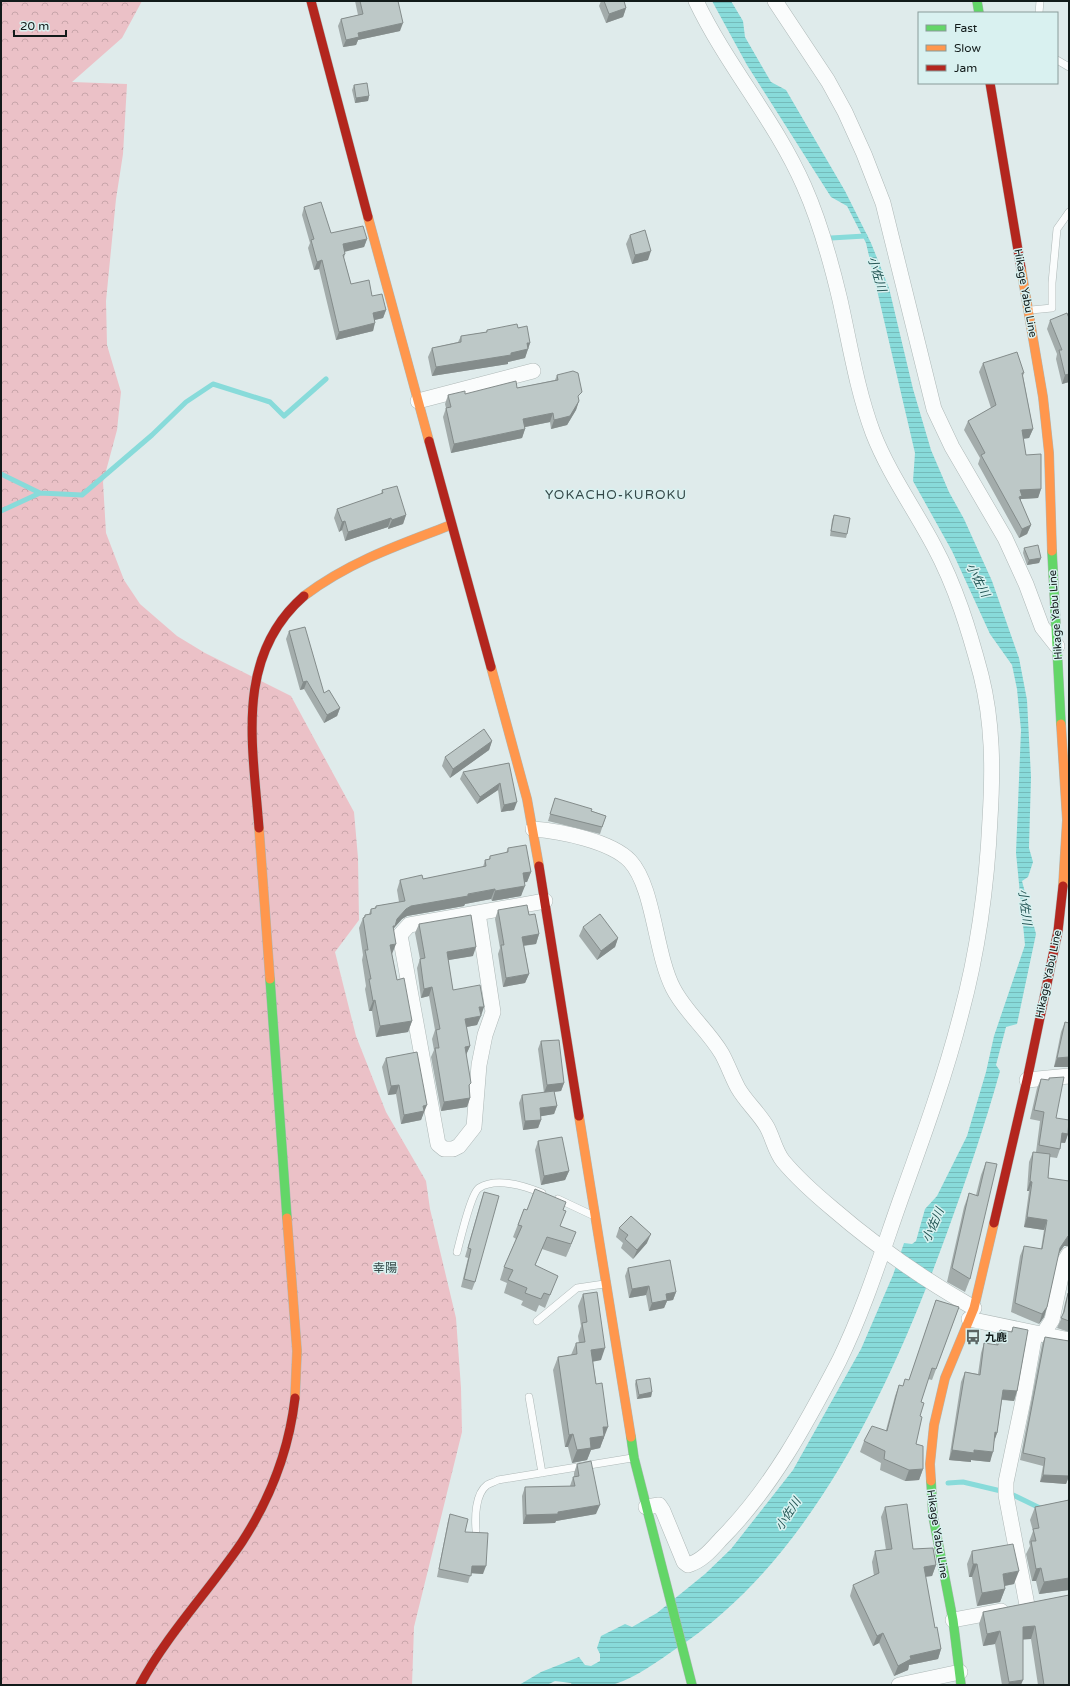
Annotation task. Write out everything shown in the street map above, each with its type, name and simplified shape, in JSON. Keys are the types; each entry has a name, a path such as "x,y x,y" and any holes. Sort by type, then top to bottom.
{"street":[{"path":"311,1 327,67 451,525 523,784 533,829 545,901 634,1458 692,1685"},
{"path":"646,1507 659,1505 663,1511 679,1554 684,1562 688,1565 700,1561 742,1518 771,1478 814,1410 850,1338 885,1252 925,1133 960,1017 970,976 989,852 993,771 988,711 981,677 959,601 932,541 904,496 874,434 861,397 839,295 826,248 804,186 784,145 718,44 696,1"},
{"path":"775,1 828,81 845,112 861,147 883,203 934,409 949,441 1005,538 1026,584 1042,627 1057,647"},
{"path":"977,1 979,12"},
{"name":"Hikage Yabu Line","path":"961,1679 953,1620 933,1516 930,1464 934,1425 945,1378 971,1314 1027,1080 1065,893 1067,820 1052,567 1049,453 1043,397 990,84"},
{"path":"418,402 533,371"},
{"path":"140,1685 151,1663 165,1642 224,1567 262,1509 275,1483 284,1454 296,1396 296,1343 253,748 252,716 254,685 261,661 276,629 288,610 311,588 354,563 451,525"},
{"path":"533,829 555,831 606,846 624,855 632,863 637,871 650,908 659,951 672,986 681,1002 722,1054 738,1089 768,1129 782,1160 809,1189 885,1252 940,1289 971,1314 1039,1334 1069,1340"},
{"path":"478,913 493,1012 485,1035 479,1065 474,1127 459,1146 453,1149 444,1149 438,1144 400,935 408,925 545,901"},
{"path":"1027,1080 1069,1076"},
{"path":"953,1620 1034,1604 1006,1495 1006,1482 1039,1334 1052,1320 1064,1262 1069,1254"},
{"path":"899,1685 961,1679"}],"lane":[{"path":"1039,12 1040,1"},
{"path":"1058,61 1069,67"},
{"path":"1028,310 1052,308 1052,284 1057,229 1069,212"},
{"path":"457,1252 473,1197 478,1188 491,1183 504,1183 537,1191 565,1202 595,1217"},
{"path":"537,1321 577,1288 606,1284"},
{"path":"529,1396 542,1473"},
{"path":"476,1530 475,1511 486,1486 498,1480 634,1458"}],"green space":[{"path":"1,1 142,1 122,38 72,82 127,84 123,154 116,199 106,301 107,345 121,392 117,430 103,482 106,533 124,580 140,604 177,636 205,653 291,696 354,812 358,858 359,920 335,952 356,1036 386,1112 426,1181 430,1209 456,1318 461,1388 462,1432 414,1627 412,1685 1,1685"}],"water":[{"name":"小佐川","path":"712,1 731,1 743,21 745,37 771,82 786,90 845,191 871,243 889,288 913,389 931,450 949,492 964,519 992,581 1019,658 1027,700 1031,777 1029,848 1033,862 1028,877 1022,881 1036,934 1017,1024 1006,1027 996,1065 1000,1071 976,1151 926,1287 902,1346 875,1404 844,1461 809,1515 770,1566 726,1610 677,1648 639,1673 623,1681 610,1685 572,1685 571,1683 555,1681 547,1685 519,1685 541,1672 579,1657 585,1665 591,1666 600,1661 600,1654 597,1648 601,1636 625,1624 632,1627 657,1613 705,1574 731,1549 793,1470 861,1349 893,1275 904,1243 912,1244 916,1241 925,1209 937,1196 967,1136 986,1072 994,1036 1025,945 1016,853 1021,730 1017,689 1012,665 990,634 952,551 913,481 915,453 866,243 847,206 831,197 747,65"}],"building":[{"path":"360,1 398,1 403,23 358,33 359,37 346,40 341,19 363,14"},
{"path":"604,1 624,1 626,8 609,14"},
{"path":"367,83 369,96 356,98 354,85"},
{"path":"321,202 331,233 363,226 367,239 343,244 345,254 343,255 351,284 369,280 372,296 382,294 386,310 373,313 375,323 339,332 322,260 317,262 311,240 314,239 304,207"},
{"path":"645,230 651,251 635,255 630,235"},
{"path":"1067,313 1069,318 1069,374 1065,375 1059,350 1062,350 1050,320"},
{"path":"517,324 518,328 527,326 530,343 527,343 528,349 511,353 511,355 436,367 432,348 461,342 461,336 487,332 487,330"},
{"path":"1017,352 1024,373 1022,373 1033,429 1022,430 1026,455 1041,454 1041,489 1020,490 1022,496 1019,497 1031,525 1022,529 981,455 985,453 968,421 996,405 983,363"},
{"path":"573,371 578,373 582,392 578,396 579,401 570,416 554,420 553,413 523,419 525,429 454,444 446,408 451,407 448,395 465,391 465,394 516,381 517,388 558,380 557,375"},
{"path":"397,486 406,515 392,520 391,518 348,532 345,521 342,522 337,509 383,493 382,490"},
{"path":"834,515 850,518 847,534 831,531"},
{"path":"1038,545 1041,558 1029,560 1024,548"},
{"path":"305,627 324,693 329,690 340,708 327,715 307,681 303,682 289,631"},
{"path":"484,729 492,741 453,769 445,757"},
{"path":"509,763 517,802 504,805 500,783 480,797 463,772"},
{"path":"555,798 592,809 591,811 606,816 602,827 550,814"},
{"path":"526,845 531,872 523,873 525,886 495,891 495,889 468,894 468,896 411,906 406,909 397,919 395,926 393,926 396,944 390,945 397,980 404,978 412,1021 380,1026 375,1000 373,1001 369,979 371,979 365,950 368,950 363,918 365,915 371,914 371,909 376,908 376,906 405,901 400,880 422,875 423,879 486,866 485,860 490,859 490,856 508,852 508,848"},
{"path":"527,905 529,915 535,914 539,934 522,937 529,974 506,978 501,945 504,945 498,910"},
{"path":"600,914 618,938 601,951 583,927"},
{"path":"471,915 476,947 447,952 453,990 480,985 484,1007 479,1007 481,1016 465,1019 470,1046 465,1047 471,1083 469,1085 470,1098 444,1102 435,1048 439,1048 436,1030 440,1029 432,987 424,989 420,959 425,958 419,924"},
{"path":"1065,1022 1069,1023 1069,1057 1057,1058"},
{"path":"559,1040 564,1083 547,1085 541,1041"},
{"path":"417,1052 427,1105 423,1106 424,1111 404,1115 399,1085 391,1086 386,1058"},
{"path":"1064,1077 1056,1118 1069,1120 1068,1134 1062,1133 1060,1149 1039,1145 1044,1112 1034,1110 1041,1079 1049,1080 1049,1078"},
{"path":"554,1091 557,1106 540,1108 541,1120 525,1121 522,1095"},
{"path":"562,1137 569,1171 544,1176 538,1141"},
{"path":"1033,1152 1050,1154 1048,1178 1069,1181 1069,1236 1060,1248 1047,1307 1042,1314 1015,1303 1024,1246 1042,1249 1047,1220 1027,1217 1032,1182 1030,1181"},
{"path":"986,1162 997,1164 970,1279 952,1268 969,1193 978,1196"},
{"path":"535,1189 566,1202 563,1210 566,1211 560,1226 576,1232 571,1244 547,1237 535,1265 558,1276 550,1295 544,1293 541,1299 525,1293 527,1288 508,1280 513,1270 504,1267 522,1226 518,1225 524,1209 527,1210"},
{"path":"484,1192 499,1196 475,1282 464,1279 471,1249 468,1248"},
{"path":"631,1216 651,1234 637,1250 625,1239 628,1235 619,1228"},
{"path":"670,1260 676,1292 666,1294 667,1300 652,1303 649,1286 632,1289 628,1268"},
{"path":"597,1292 605,1348 591,1350 596,1384 602,1383 608,1427 603,1427 604,1436 590,1438 591,1448 577,1450 573,1434 569,1435 558,1357 577,1354 576,1343 585,1342 582,1323 587,1322 583,1294"},
{"path":"1068,1293 1069,1321 1061,1318 1064,1312"},
{"path":"936,1300 959,1307 936,1369 932,1368 921,1402 924,1403 920,1416 922,1417 916,1444 923,1446 923,1469 909,1470 884,1459 885,1451 864,1441 872,1426 887,1431 899,1385 903,1386 905,1379 909,1380"},
{"path":"1013,1327 1028,1330 1017,1391 1003,1390 997,1433 995,1432 993,1452 974,1450 974,1453 952,1450 965,1372 980,1375 984,1343 998,1345 1000,1330 1012,1332"},
{"path":"1045,1337 1069,1341 1069,1476 1043,1475 1045,1458 1023,1453"},
{"path":"650,1378 652,1392 639,1395 636,1380"},
{"path":"591,1461 600,1505 558,1512 558,1514 526,1515 525,1487 575,1486 573,1477 579,1476 577,1464"},
{"path":"1069,1500 1069,1578 1044,1582 1041,1568 1036,1569 1031,1541 1036,1541 1033,1529 1039,1528 1035,1507"},
{"path":"907,1504 913,1549 933,1548 936,1565 924,1567 935,1628 937,1627 941,1649 910,1656 911,1659 898,1666 883,1633 877,1636 853,1585 879,1573 875,1551 892,1549 885,1507"},
{"path":"450,1514 468,1519 465,1532 488,1533 486,1566 472,1566 471,1576 439,1569"},
{"path":"1013,1544 1019,1571 1003,1574 1005,1589 982,1593 977,1564 973,1564 972,1551"},
{"path":"1069,1595 1069,1685 1044,1685 1035,1626 1023,1627 1023,1680 1009,1682 1000,1631 987,1634 983,1612"}],"waterway":[{"path":"831,238 865,236"},
{"path":"1,511 40,493 82,495 152,435 186,402 213,384 270,402 284,416 326,379"},
{"path":"1,474 40,493"},
{"path":"948,1483 963,1482 1001,1491"},
{"path":"1009,1493 1042,1509"}],"traffic: fast":[{"path":"977,1 979,12"},
{"path":"1052,551 1061,724"},
{"path":"270,979 287,1218"},
{"path":"631,1437 634,1458 692,1685"},
{"path":"931,1481 933,1516 953,1620 961,1685"}],"traffic: slow":[{"path":"368,217 429,441"},
{"path":"1021,268 1043,397 1049,453 1052,551"},
{"path":"304,596 338,573 374,555 451,525"},
{"path":"491,667 527,799 539,866"},
{"path":"1061,724 1067,820 1063,886"},
{"path":"259,828 270,979"},
{"path":"579,1116 631,1437"},
{"path":"287,1218 297,1351 295,1398"},
{"path":"931,1481 930,1464 934,1425 945,1378 974,1308 994,1223"}],"traffic: jam":[{"path":"311,1 368,217"},
{"path":"990,84 1021,268"},
{"path":"429,441 491,667"},
{"path":"259,828 252,735 253,704 257,675 267,646 282,620 304,596"},
{"path":"539,866 579,1116"},
{"path":"994,1223 1027,1080 1058,931 1063,886"},
{"path":"140,1685 163,1648 229,1560 252,1526 277,1473 288,1436 295,1398"}],"place":[{"name":"九鹿","path":"973,1337"}],"district":[{"name":"YOKACHO-KUROKU","path":"616,494"},
{"name":"幸陽","path":"385,1268"}]}
